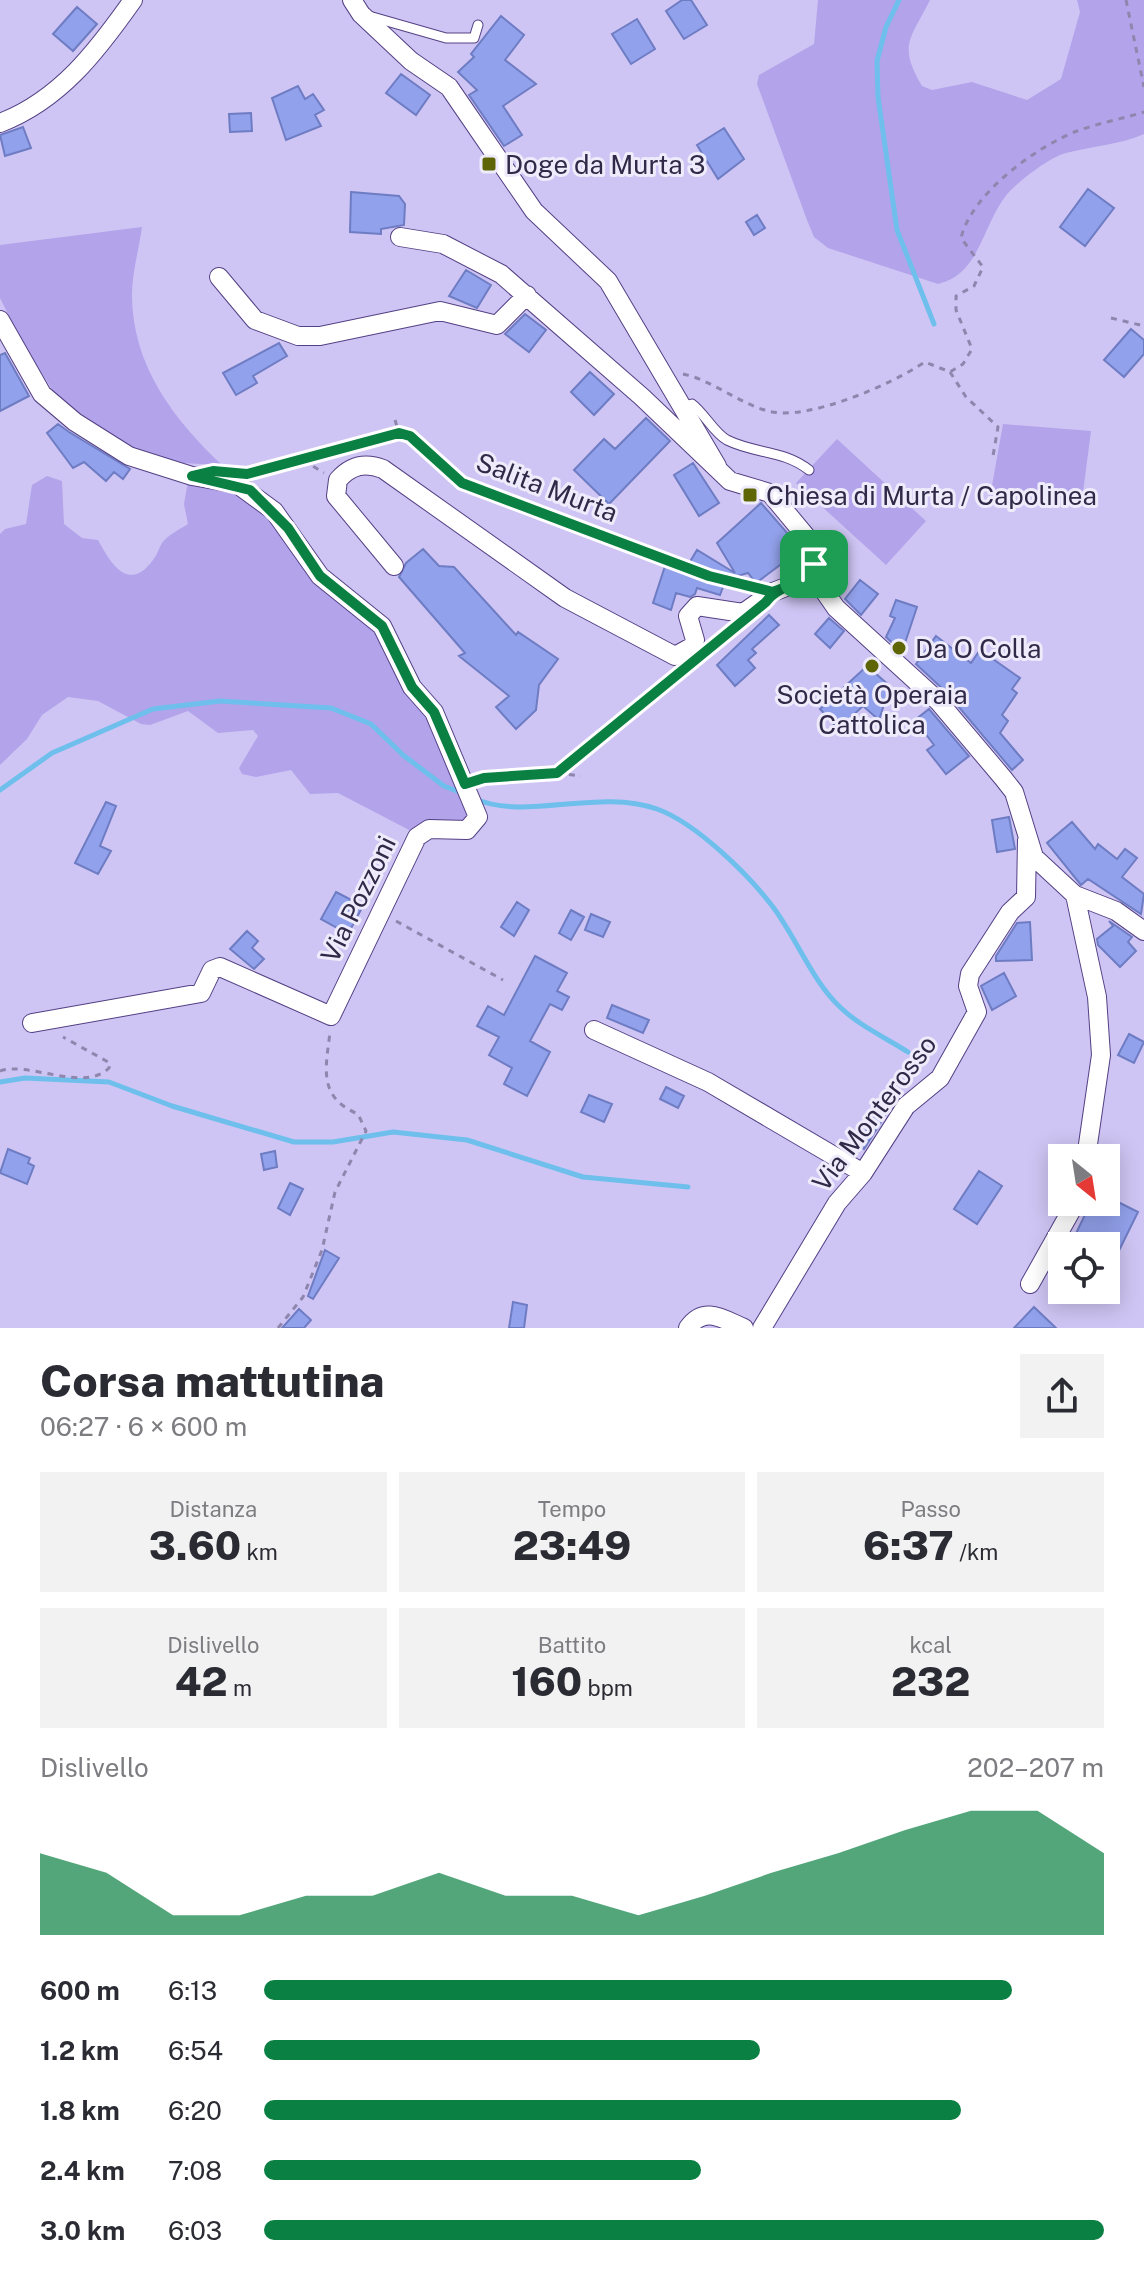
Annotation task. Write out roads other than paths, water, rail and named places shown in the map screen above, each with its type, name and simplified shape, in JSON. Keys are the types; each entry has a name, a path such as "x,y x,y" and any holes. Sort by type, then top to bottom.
{"street":[{"path":"0,123 47,99 91,58 133,0"},
{"path":"357,7 411,61 449,87 534,211 608,281 717,466"},
{"path":"400,237 443,244 501,274 737,485 770,493 814,546 813,577 836,608 938,701 1014,792 1034,857 1075,895 1116,911 1144,931"},
{"path":"219,277 255,320 298,336 320,336 440,311 497,325 527,295"},
{"name":"Via Pozzoni","path":"0,320 42,394 75,422 129,456 250,490 288,528 320,576 382,626 412,687 434,712 478,813 473,827 462,832 432,828 420,833 378,911 331,1016 226,968 216,967 206,988 196,995 32,1023"},
{"path":"394,566 336,496 338,480 344,473 362,465 383,469 565,598 675,656 693,646 688,616 691,610 704,606 743,613 773,592 813,577"},
{"name":"Via Monterosso","path":"762,1328 837,1203 863,1173 906,1106 940,1078 977,1012 968,986 970,974 1010,912 1026,897 1027,840"},
{"path":"1075,895 1097,997 1101,1055 1088,1144"},
{"path":"594,1030 708,1082 863,1173"},
{"path":"1030,1284 1068,1216"},
{"path":"688,1328 699,1317 709,1314 744,1328"}],"lane":[{"path":"357,7 446,38 474,38 478,25"},
{"path":"684,406 692,404 705,414 722,438 748,450 791,456 809,470"}],"waterway":[{"path":"899,0 886,27 877,61 878,97 897,230 934,324"},
{"path":"0,790 52,753 153,709 220,701 331,708 371,724 403,755 444,786 462,793"},
{"path":"475,799 517,807 587,802 634,803 672,816 704,837 736,865 762,894 782,919 813,973 841,1008 908,1052"},
{"path":"0,1082 25,1078 109,1082 172,1106 294,1142 333,1142 393,1132 467,1140 583,1177 688,1187"}],"place":[{"name":"Doge da Murta 3","path":"489,164"},
{"name":"Chiesa di Murta / Capolinea","path":"750,495"},
{"name":"Da O Colla","path":"899,648"},
{"name":"Società Operaia Cattolica","path":"872,666"}]}
